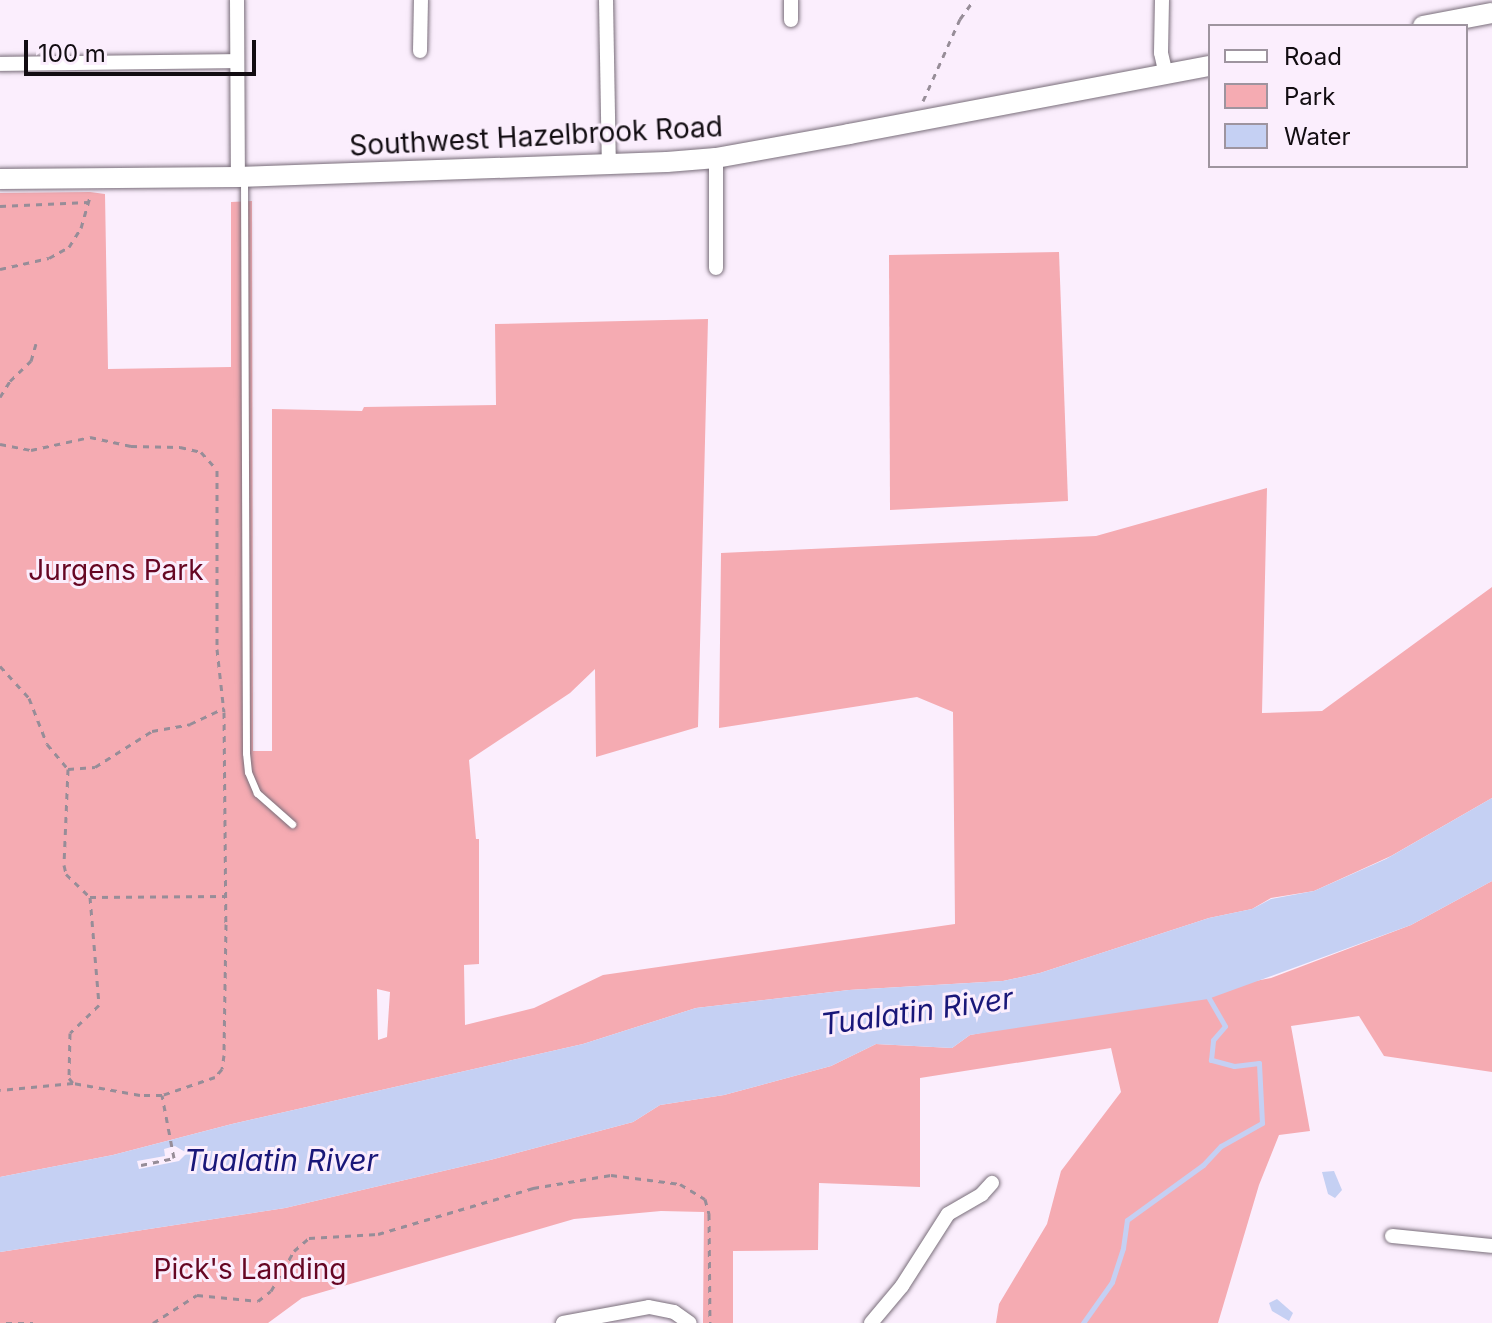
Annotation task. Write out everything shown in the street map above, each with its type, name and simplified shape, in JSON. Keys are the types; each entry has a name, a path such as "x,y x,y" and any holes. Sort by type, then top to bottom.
{"street":[{"path":"237,0 241,177"},
{"path":"420,51 421,0"},
{"path":"606,0 609,164"},
{"path":"791,0 791,20"},
{"path":"1162,0 1161,53 1166,74"},
{"path":"1434,24 1492,13"},
{"path":"0,64 236,61"},
{"name":"Southwest Hazelbrook Road","path":"0,179 241,177 716,158 1208,66"},
{"path":"716,158 716,268"},
{"path":"871,1323 902,1286 948,1214 982,1194 992,1183"},
{"path":"1392,1236 1492,1246"},
{"path":"563,1323 649,1307 674,1312 690,1323"}],"lane":[{"path":"241,177 246,753 248,772 257,793 292,824"}],"path":[{"path":"926,120 921,105 960,19 974,0"},
{"path":"0,269 49,258 69,247 81,228 97,178"},
{"path":"0,206 89,202"},
{"path":"0,397 10,381 31,361 36,344"},
{"path":"0,444 31,450 90,437 131,446 188,448 208,457 217,470 217,649 224,708 225,896 222,1069 215,1077 162,1095 140,1095 73,1083 0,1090"},
{"path":"0,666 29,698 47,744 68,769 66,874 90,897 99,1005 70,1033 69,1078 73,1083"},
{"path":"68,769 95,767 152,731 190,724 224,708"},
{"path":"90,897 225,896"},
{"path":"141,1165 174,1158 162,1095"},
{"path":"153,1323 197,1295 258,1301 271,1291 294,1251 309,1238 327,1234 378,1234 533,1188 611,1175 680,1184 705,1199 709,1214 710,1323"},
{"path":"6,1323 33,1323"}],"green space":[{"name":"Jurgens Park","path":"0,193 105,194 108,369 231,367 231,202 252,201 253,751 272,751 272,409 362,411 364,407 496,405 495,324 708,319 698,727 596,757 595,669 570,693 469,760 476,839 479,839 479,964 464,965 465,1025 534,1008 603,975 955,924 953,712 917,697 719,728 721,553 1096,536 1267,488 1262,713 1322,711 1492,587 1492,798 1391,856 1314,891 1271,898 1252,909 1209,918 1040,973 1003,981 849,990 696,1008 583,1044 232,1124 113,1155 0,1177","holes":["377,989 390,992 387,1037 378,1040"]},
{"path":"1059,252 1068,501 890,510 889,255"},
{"name":"Pick's Landing","path":"1492,881 1492,1072 1384,1056 1359,1016 1291,1026 1310,1131 1279,1135 1259,1185 1218,1323 996,1323 999,1304 1047,1224 1061,1171 1121,1092 1111,1048 920,1078 920,1187 819,1183 818,1250 733,1251 733,1323 703,1323 704,1212 661,1211 574,1219 302,1298 268,1323 0,1323 0,1252 285,1208 490,1160 633,1122 660,1105 724,1095 831,1066 876,1044 952,1048 970,1035 1271,978 1411,925"}],"water":[{"name":"Tualatin River","path":"1492,798 1492,881 1411,925 1208,999 970,1035 952,1048 876,1044 831,1066 724,1095 660,1105 633,1122 490,1160 285,1208 0,1252 0,1177 113,1155 232,1124 583,1044 696,1008 849,990 1003,981 1040,973 1209,918 1252,909 1271,899 1314,891 1386,859"},
{"path":"1334,1171 1342,1190 1335,1198 1328,1194 1322,1172"},
{"path":"1277,1299 1293,1313 1289,1321 1272,1311 1269,1303"}],"pier":[{"path":"175,1146 187,1153 179,1161 139,1169 137,1161 165,1156 164,1149"}],"waterway":[{"path":"1083,1323 1112,1282 1123,1248 1127,1220 1203,1165 1221,1146 1262,1123 1259,1063 1234,1066 1211,1060 1213,1040 1225,1026 1206,993"}]}
